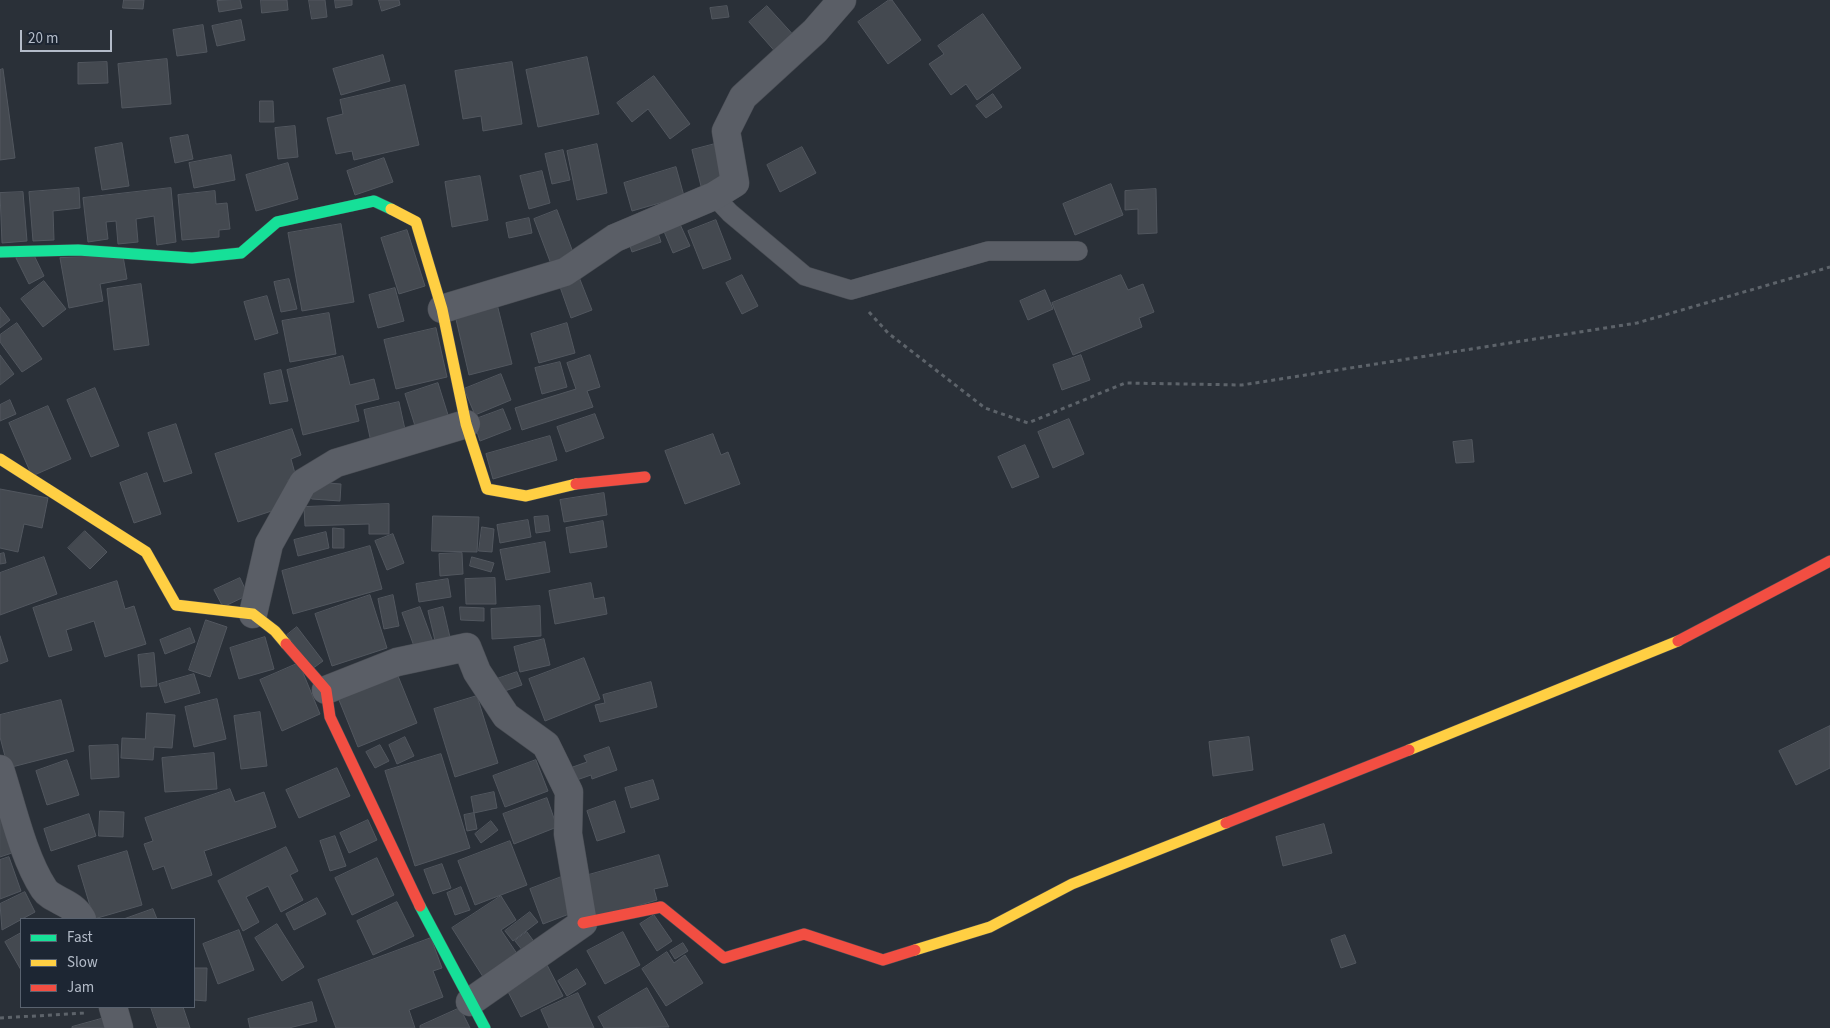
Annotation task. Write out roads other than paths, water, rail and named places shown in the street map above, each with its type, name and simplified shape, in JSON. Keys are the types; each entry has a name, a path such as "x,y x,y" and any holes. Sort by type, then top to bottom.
{"street":[{"path":"442,309 565,272 615,238 714,196 735,183 726,131 743,98 816,32 842,0"},
{"path":"0,252 78,250 192,258 241,253 277,222 374,201 416,222 442,309 466,424 488,490 526,496 585,482 645,476"},
{"path":"253,614 269,544 303,483 336,463 466,424"},
{"path":"0,459 146,552 176,605 253,614 275,631 326,690 330,717 404,876 485,1028"},
{"path":"470,1002 583,923 661,907 724,958 804,934 883,960 990,927 1072,884 1268,807 1692,635 1830,561"},
{"path":"326,690 396,662 467,647 477,672 506,716 546,745 569,792 568,834 583,923"},
{"path":"0,769 24,846 45,890 76,909 81,918"}],"lane":[{"path":"714,196 730,213 805,276 850,290 988,251 1078,251"}]}
